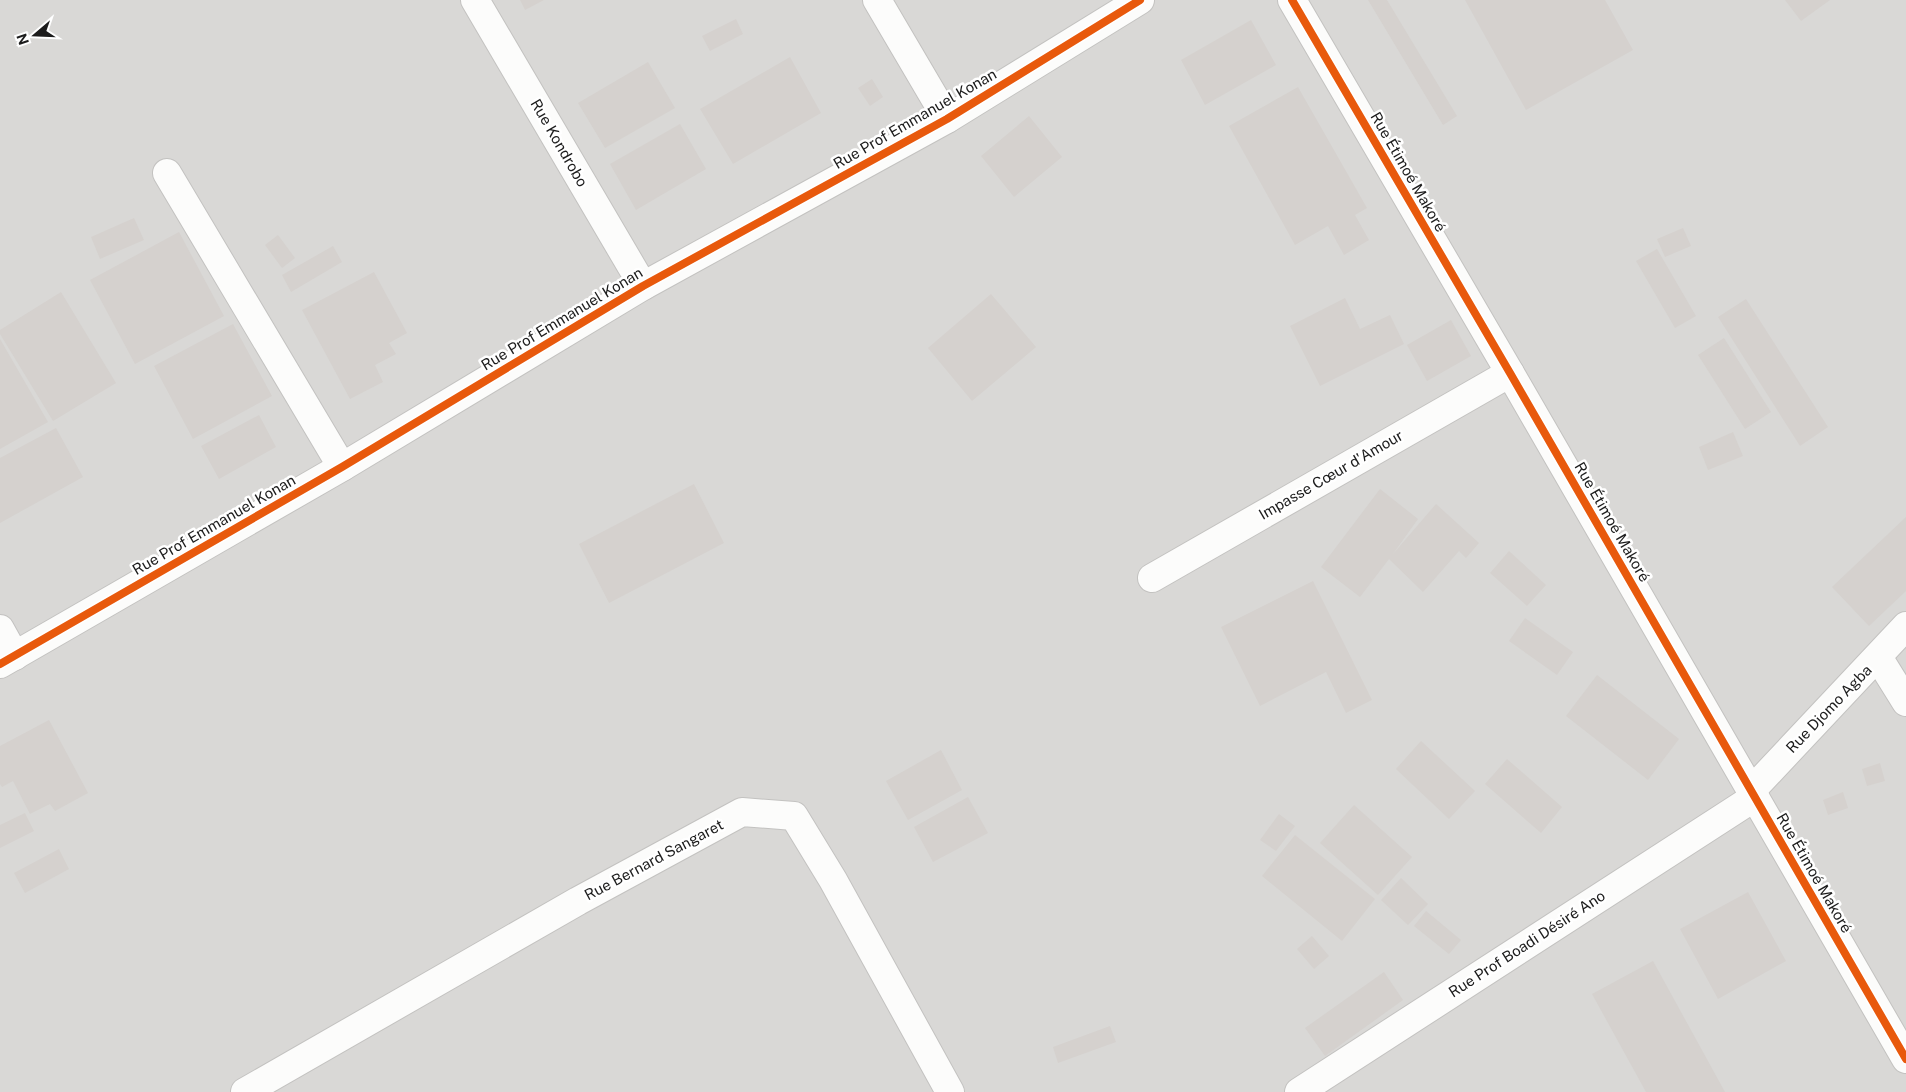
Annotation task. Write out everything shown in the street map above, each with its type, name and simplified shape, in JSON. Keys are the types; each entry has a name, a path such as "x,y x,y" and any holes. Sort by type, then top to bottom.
{"street":[{"name":"Rue Kondrobo","path":"475,0 643,286"},
{"path":"877,0 947,120"},
{"name":"Rue Prof Emmanuel Konan","path":"7,660 342,467 643,286 947,120 1140,0"},
{"name":"Rue Étimoé Makoré","path":"1292,0 1510,373 1906,1059"},
{"path":"167,173 342,467"},
{"name":"Impasse Cœur d'Amour","path":"1152,578 1510,373"},
{"name":"Rue Djomo Agba","path":"1753,794 1906,626"},
{"path":"0,629 7,660"},
{"path":"1878,657 1906,702"},
{"name":"Rue Prof Boadi Désiré Ano","path":"1299,1092 1753,794"},
{"name":"Rue Bernard Sangaret","path":"245,1092 578,901 742,812 794,816 833,880 950,1092"}],"shaded area":[{"path":"0,0 1906,0 1906,1092 0,1092"}],"building":[{"path":"520,0 544,0 525,10"},
{"path":"1368,0 1387,0 1457,116 1443,125"},
{"path":"1465,0 1605,0 1633,50 1526,110"},
{"path":"1785,0 1830,0 1801,21"},
{"path":"736,19 743,34 710,51 702,36"},
{"path":"1251,20 1276,65 1205,105 1181,60"},
{"path":"790,57 821,113 733,164 700,109"},
{"path":"648,62 675,108 605,148 578,103"},
{"path":"872,79 883,97 870,106 858,88"},
{"path":"1298,87 1367,208 1355,215 1369,240 1344,255 1328,226 1295,245 1229,126"},
{"path":"1029,116 1062,157 1014,197 981,156"},
{"path":"680,124 706,169 636,210 610,164"},
{"path":"134,218 144,240 100,259 91,237"},
{"path":"1683,228 1691,246 1665,257 1657,239"},
{"path":"179,232 224,316 135,364 90,280"},
{"path":"278,235 295,258 282,268 265,245"},
{"path":"333,246 342,262 291,292 282,275"},
{"path":"1657,249 1696,316 1675,328 1636,261"},
{"path":"374,272 407,333 389,343 396,354 375,365 383,382 350,399 302,310"},
{"path":"61,292 116,383 53,421 0,334 0,330"},
{"path":"991,294 1036,347 972,401 928,348"},
{"path":"1345,298 1360,329 1390,315 1404,344 1320,386 1290,326"},
{"path":"1746,299 1828,427 1800,446 1718,317"},
{"path":"1451,320 1471,356 1427,381 1407,345"},
{"path":"233,324 272,396 193,439 154,366"},
{"path":"1724,338 1771,412 1745,429 1698,355"},
{"path":"0,339 48,422 0,449"},
{"path":"259,415 276,447 219,479 201,446"},
{"path":"56,428 83,477 0,523 0,458"},
{"path":"1733,432 1743,456 1708,470 1699,447"},
{"path":"694,484 724,543 609,603 579,544"},
{"path":"1380,489 1418,519 1393,554 1436,504 1479,543 1466,558 1459,551 1423,592 1389,559 1360,597 1321,567"},
{"path":"1906,517 1906,591 1869,626 1832,587"},
{"path":"1509,551 1546,585 1527,606 1490,573"},
{"path":"1313,581 1372,700 1346,713 1326,672 1260,706 1221,627"},
{"path":"1525,618 1573,652 1557,675 1509,641"},
{"path":"1597,675 1679,739 1648,780 1566,716"},
{"path":"49,720 88,793 55,811 50,804 30,814 13,781 2,787 0,784 0,746"},
{"path":"1421,741 1475,791 1449,819 1396,769"},
{"path":"941,750 962,790 908,820 886,781"},
{"path":"1507,759 1562,807 1541,833 1485,784"},
{"path":"1880,763 1885,781 1867,786 1862,769"},
{"path":"1843,792 1848,808 1828,815 1823,800"},
{"path":"968,797 988,833 933,862 914,827"},
{"path":"1354,805 1412,857 1378,895 1320,843"},
{"path":"25,813 34,831 0,848 0,825"},
{"path":"1279,814 1295,826 1276,851 1260,840"},
{"path":"1295,835 1375,899 1342,941 1262,876"},
{"path":"59,849 69,869 25,893 14,873"},
{"path":"1401,878 1428,904 1408,925 1381,900"},
{"path":"1748,892 1786,961 1718,999 1680,929"},
{"path":"1426,911 1461,940 1449,954 1414,926"},
{"path":"1312,936 1329,956 1314,969 1297,949"},
{"path":"1653,961 1725,1092 1646,1092 1592,994"},
{"path":"1384,972 1403,1000 1325,1056 1305,1028"},
{"path":"1110,1026 1116,1042 1058,1063 1053,1047"}],"cycle path":[{"path":"0,664 342,467 643,286 947,119 1140,0"},
{"path":"1292,0 1510,373 1906,1059"}]}
